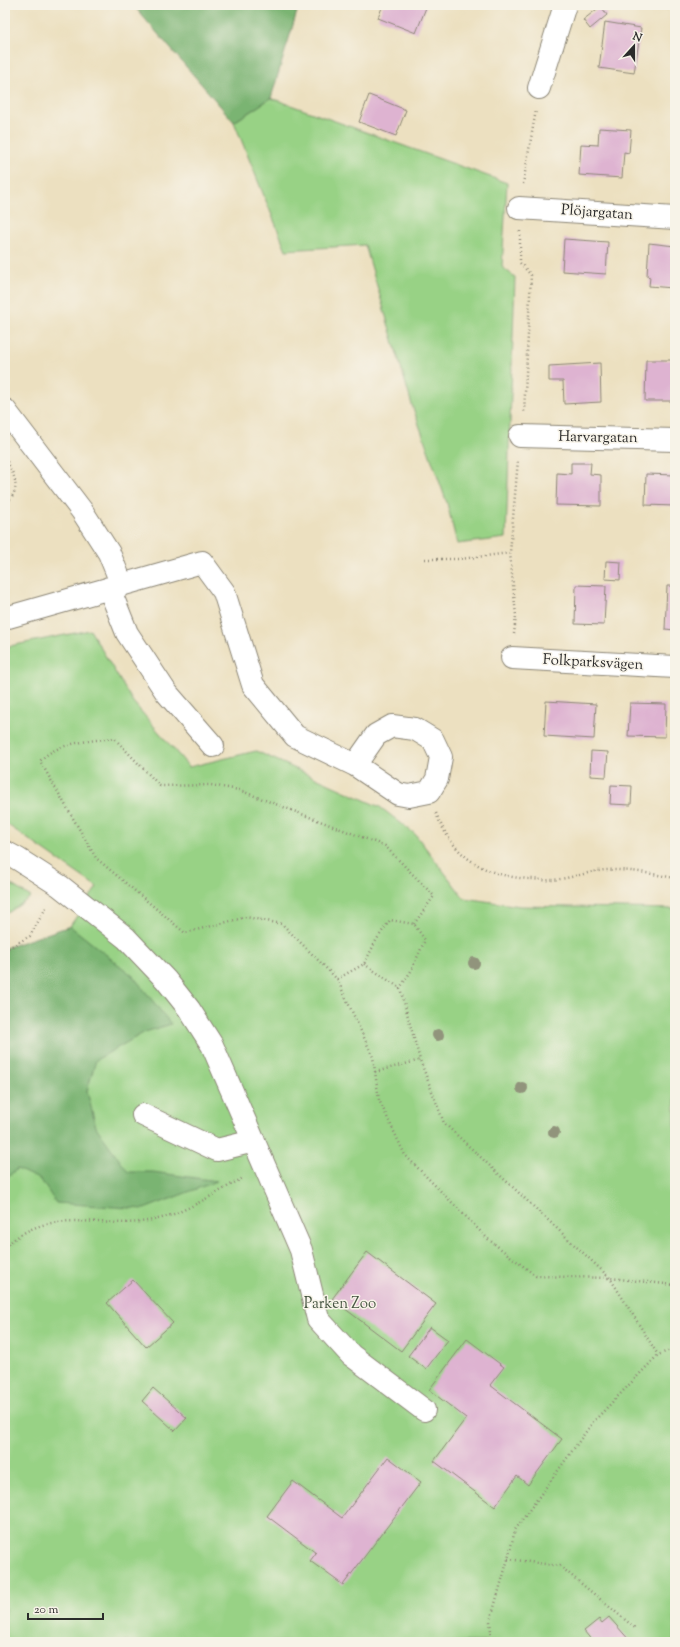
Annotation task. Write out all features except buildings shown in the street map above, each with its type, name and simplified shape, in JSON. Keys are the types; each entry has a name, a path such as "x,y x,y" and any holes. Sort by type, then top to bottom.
{"street":[{"path":"539,88 565,5"},
{"name":"Plöjargatan","path":"519,208 675,218"},
{"path":"5,410 82,511 109,553 127,633 166,692 213,746"},
{"name":"Harvargatan","path":"520,436 675,440"},
{"path":"5,618 202,562 224,592 253,685 295,736 355,765 398,794 409,796 429,792 437,779 441,757 433,740 415,729 392,726 376,735 355,765"},
{"name":"Folkparksvägen","path":"512,658 675,667"},
{"path":"5,852 51,880 126,938 166,980 189,1009 212,1045 301,1250 318,1319 351,1355 424,1410"},
{"path":"143,1115 217,1150 254,1141"}],"path":[{"path":"644,5 675,10"},
{"path":"512,658 516,616 510,553 520,436 525,400 531,275 520,263 519,208 539,88"},
{"path":"5,458 15,479 16,489 11,499 5,504"},
{"path":"425,559 460,559 510,553"},
{"path":"414,924 434,896 385,846 239,790 211,785 160,786 114,738 80,742 47,753 40,762 96,858 185,932 246,916 282,924 337,979 373,1057 379,1100 405,1155 488,1239 536,1276 610,1278 675,1285"},
{"path":"429,792 442,829 449,839 470,861 484,869 516,878 550,880 602,871 617,870 644,872 675,878"},
{"path":"5,950 30,936 51,898 51,880"},
{"path":"337,979 364,964 377,939 390,920 414,924 425,940 411,971 400,988"},
{"path":"364,964 400,988 420,1060 444,1123 610,1278 658,1355"},
{"path":"375,1072 420,1060"},
{"path":"5,1247 32,1228 60,1221 133,1223 153,1220 176,1212 265,1167"},
{"path":"492,1642 490,1621 515,1530 593,1422 658,1355 675,1348"},
{"path":"508,1559 560,1566 635,1628"}],"green space":[{"path":"133,5 299,5 271,98 234,122"},
{"path":"271,98 507,183 502,267 515,277 506,538 457,544 447,503 412,405 365,245 286,250 234,122"},
{"name":"Parken Zoo","path":"90,630 133,702 189,767 256,751 380,807 415,834 464,898 520,906 675,909 675,1642 5,1642 5,965 70,926 97,887 5,823 5,647"},
{"path":"5,881 31,897 5,915"},
{"path":"70,926 133,976 171,1024 145,1032 96,1060 87,1091 96,1127 128,1172 153,1172 217,1181 144,1209 56,1203 41,1180 17,1169 5,1179 5,948"}]}
